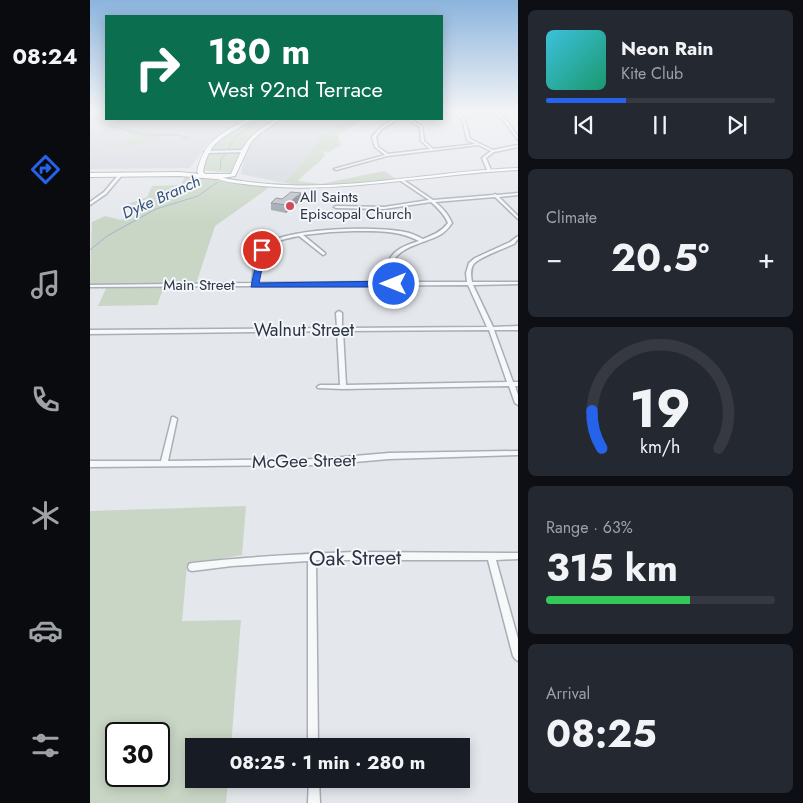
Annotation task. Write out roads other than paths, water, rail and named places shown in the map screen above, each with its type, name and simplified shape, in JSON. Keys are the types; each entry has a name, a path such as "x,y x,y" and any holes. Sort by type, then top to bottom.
{"main road":[{"path":"201,173 200,164 211,147"},
{"path":"233,175 247,147"},
{"path":"184,170 200,164"},
{"path":"90,173 184,170 276,186 344,187 489,170 518,169"},
{"path":"90,173 201,173 233,175 302,187"},
{"path":"216,177 233,175"}],"street":[{"path":"378,147 387,155"},
{"path":"336,169 387,155 431,149 461,147"},
{"path":"474,147 493,151 511,147"},
{"path":"206,152 244,151"},
{"path":"489,170 484,158 493,151"},
{"path":"90,204 105,193 121,174"},
{"path":"394,284 389,267 393,257 403,249 444,231 450,223 447,216 431,201 402,180"},
{"path":"336,206 384,208 431,201 518,194"},
{"path":"495,195 518,218"},
{"path":"254,285 262,250 274,241 300,235 333,231 387,231 407,233 423,241"},
{"path":"300,235 323,254"},
{"path":"518,237 512,243 471,264 468,272 470,284 491,329 518,403"},
{"name":"Main Street","path":"90,286 518,283"},
{"path":"339,313 343,387"},
{"name":"Walnut Street","path":"90,332 518,328"},
{"path":"320,387 518,384"},
{"path":"164,462 174,419"},
{"name":"McGee Street","path":"90,464 320,462 389,456 518,453"},
{"name":"Oak Street","path":"192,567 250,560 518,556"},
{"path":"491,557 518,656"},
{"path":"312,558 314,738"},
{"path":"314,788 314,803"}],"waterway":[{"name":"Dyke Branch","path":"220,170 221,159 226,153"},
{"name":"Dyke Branch","path":"90,250 107,236 156,209 198,196 218,182"}],"place":[{"name":"All Saints Episcopal Church","path":"290,206"}]}
